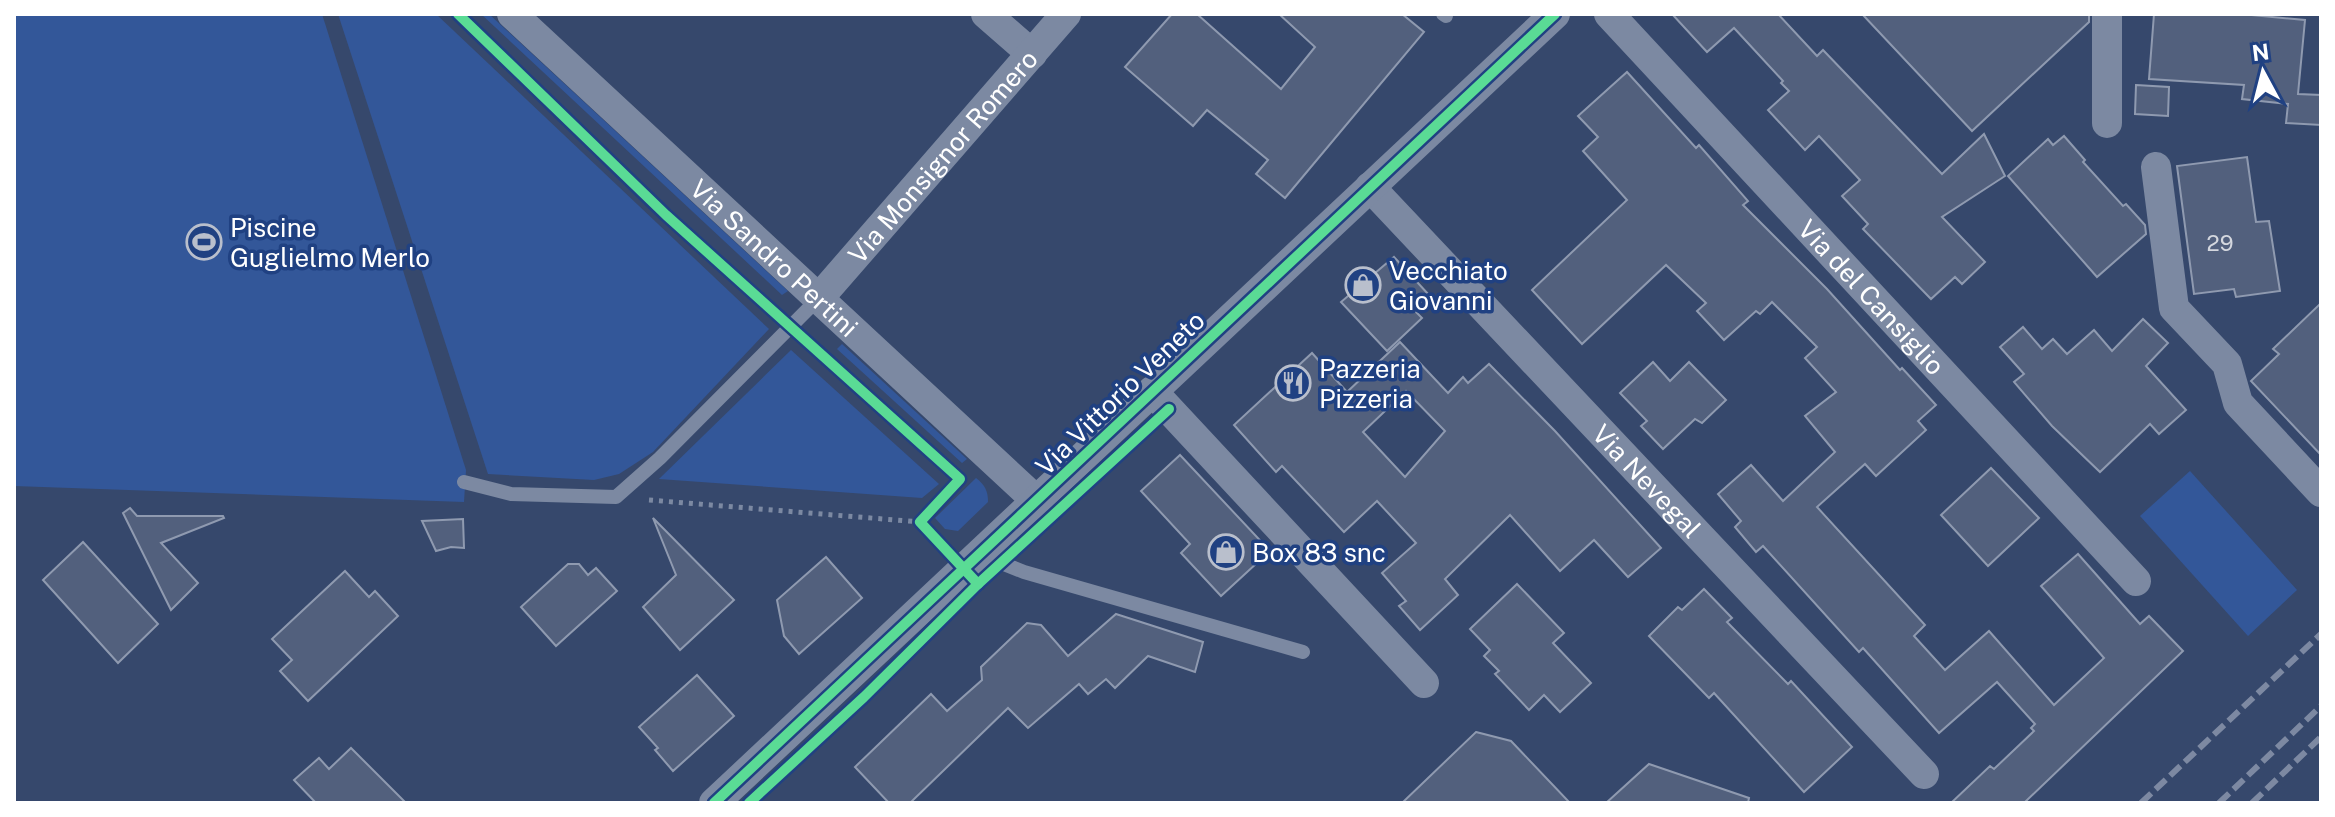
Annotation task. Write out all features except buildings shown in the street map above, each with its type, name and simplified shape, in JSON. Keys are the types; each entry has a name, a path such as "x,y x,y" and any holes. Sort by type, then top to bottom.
{"street":[{"name":"Via Sandro Pertini","path":"512,14 1038,502"},
{"path":"986,14 1032,54"},
{"name":"Via Monsignor Romero","path":"819,298 1066,14"},
{"name":"Via Vittorio Veneto","path":"714,803 1555,14"},
{"name":"Via del Cansiglio","path":"1609,14 2136,581"},
{"path":"2107,14 2107,123"},
{"path":"2156,167 2174,308 2227,364 2238,403 2321,492"},
{"name":"Via Nevegal","path":"1370,187 1924,774"},
{"name":"Via Vittorio Veneto","path":"1152,391 1424,683"}],"lane":[{"path":"464,482 511,494 616,497 660,458 819,298"},
{"path":"971,562 1024,572 1303,652"}],"path":[{"path":"616,497 920,522 971,562"},
{"path":"920,522 930,511"}],"shaded area":[{"name":"Piscine Guglielmo Merlo","path":"14,14 322,14 466,470 464,502 14,486"},
{"path":"338,14 436,14 769,329 653,452 619,474 594,480 488,474"},
{"path":"481,14 489,14 788,291 782,295"},
{"path":"842,344 967,459 962,463 837,349"},
{"path":"791,350 939,484 922,498 659,479"},
{"path":"2190,471 2297,590 2248,636 2140,516"},
{"path":"976,478 985,488 988,502 958,531 945,529 935,518"}],"railway":[{"path":"2141,803 2321,634"},
{"path":"2219,803 2321,706"},
{"path":"2252,803 2321,737"}],"cycle path":[{"path":"458,14 666,215 960,479 920,522 978,584"},
{"path":"714,803 1555,14"},
{"path":"749,803 864,697 978,584 1169,409"}],"place":[{"name":"Piscine Guglielmo Merlo","path":"204,242"},
{"name":"Vecchiato Giovanni","path":"1363,285"},
{"name":"Pazzeria Pizzeria","path":"1293,383"},
{"name":"Box 83 snc","path":"1226,552"}]}
